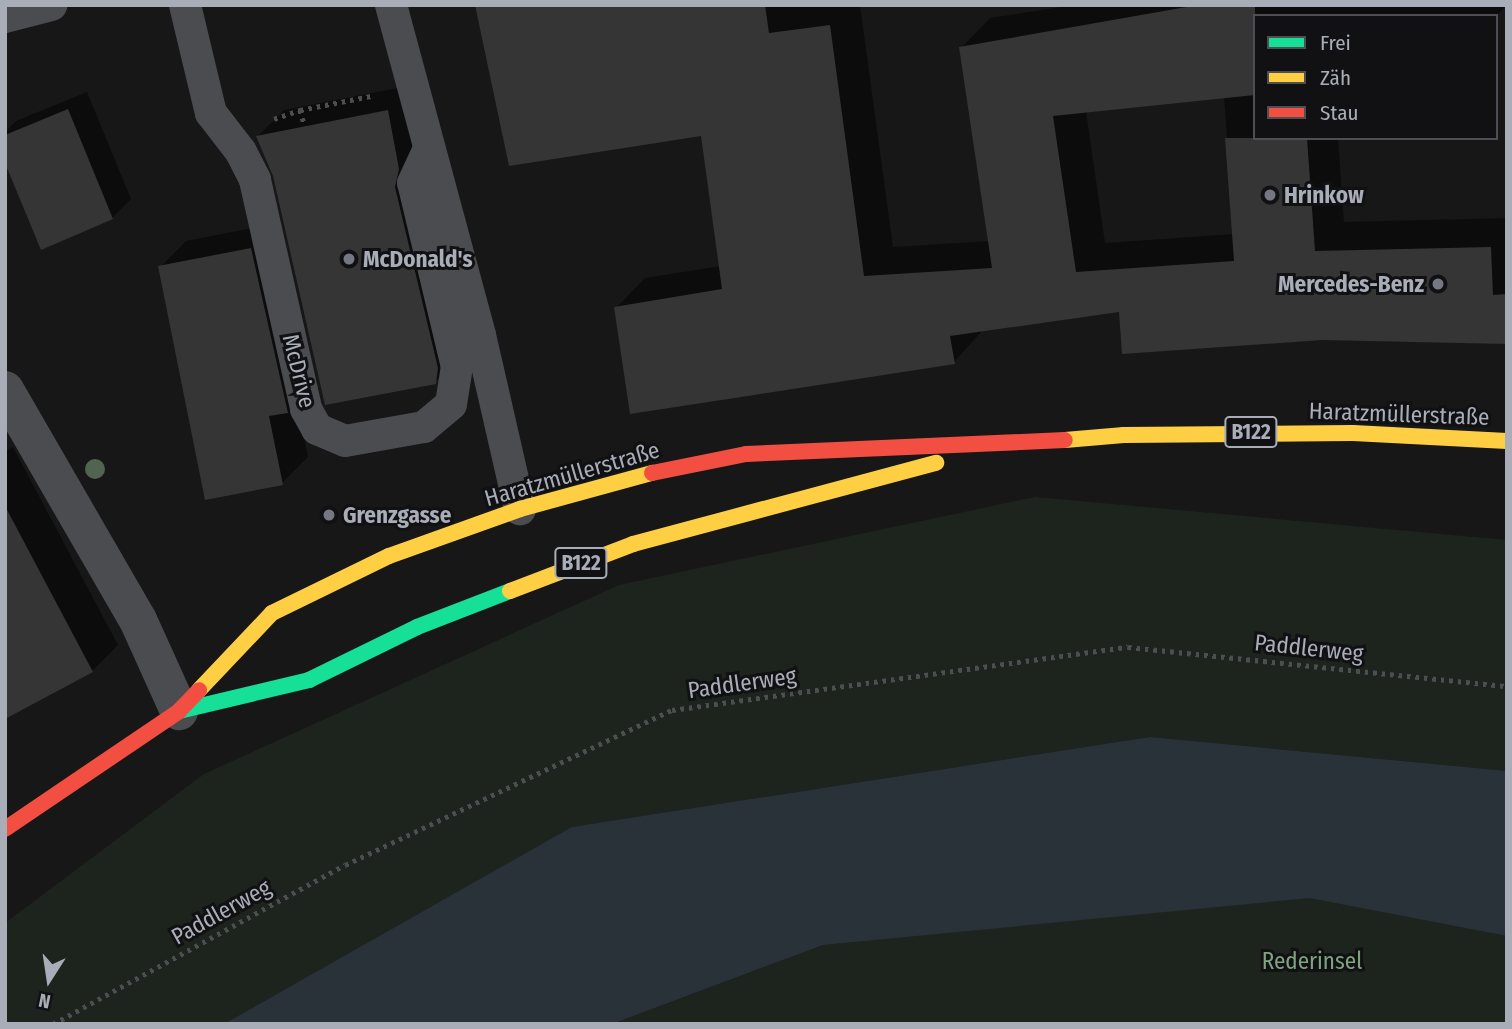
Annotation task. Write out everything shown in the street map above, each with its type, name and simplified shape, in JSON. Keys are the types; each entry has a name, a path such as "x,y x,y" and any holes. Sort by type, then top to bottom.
{"main road":[{"name":"Haratzmüllerstraße","path":"5,829 179,711 272,613 389,556 520,509 654,472 746,454 995,446 1124,435 1245,432 1507,441"},
{"name":"Haratzmüllerstraße","path":"179,711 309,680 417,627 633,544 995,446"}],"street":[{"path":"5,390 138,621 179,711"}],"lane":[{"path":"5,17 51,5"},
{"name":"McDrive","path":"185,5 211,113 241,152 255,180 306,410 317,429 345,441 424,427 451,404 457,367 413,183 429,148"},
{"path":"391,5 520,509"}],"path":[{"path":"300,110 413,88"},
{"name":"Paddlerweg","path":"53,1024 345,865 672,710 1128,647 1507,686"}],"green space":[{"path":"1035,497 1507,540 1507,771 1150,737 573,827 224,1024 5,1024 5,923 204,774 619,585"},
{"name":"Rederinsel","path":"1310,897 1507,936 1507,1024 612,1024 823,945"}],"shaded area":[{"path":"1150,737 1507,771 1507,936 1310,898 823,945 612,1024 224,1024 572,827"}],"building":[{"path":"475,5 765,5 769,33 830,25 864,276 992,268 959,47 1198,5 1255,5 1253,95 1053,116 1076,272 1234,261 1225,138 1307,140 1315,251 1491,247 1493,295 1507,294 1507,344 1322,340 1122,354 1119,312 950,336 955,364 630,414 614,307 722,289 701,136 509,166"},
{"path":"68,109 113,219 41,250 5,163 5,135"},
{"name":"McDonald's","path":"388,110 399,169 395,187 438,368 436,384 325,405 273,176 256,136"},
{"path":"251,248 288,413 269,416 283,485 205,500 158,266"},
{"path":"5,506 93,672 5,719"}],"traffic: fast":[{"path":"179,711 309,680 417,627 510,591"}],"traffic: slow":[{"path":"1065,440 1124,435 1353,433 1507,441"},
{"path":"510,591 633,544 936,463"},
{"path":"199,690 272,613 389,556 520,509 652,473"}],"traffic: jam":[{"path":"652,473 746,454 1065,440"},
{"path":"5,829 179,711 199,690"}],"place":[{"name":"Hrinkow","path":"1270,195"},
{"name":"McDonald's","path":"349,259"},
{"name":"Mercedes-Benz","path":"1438,284"},
{"name":"Grenzgasse","path":"329,515"}]}
